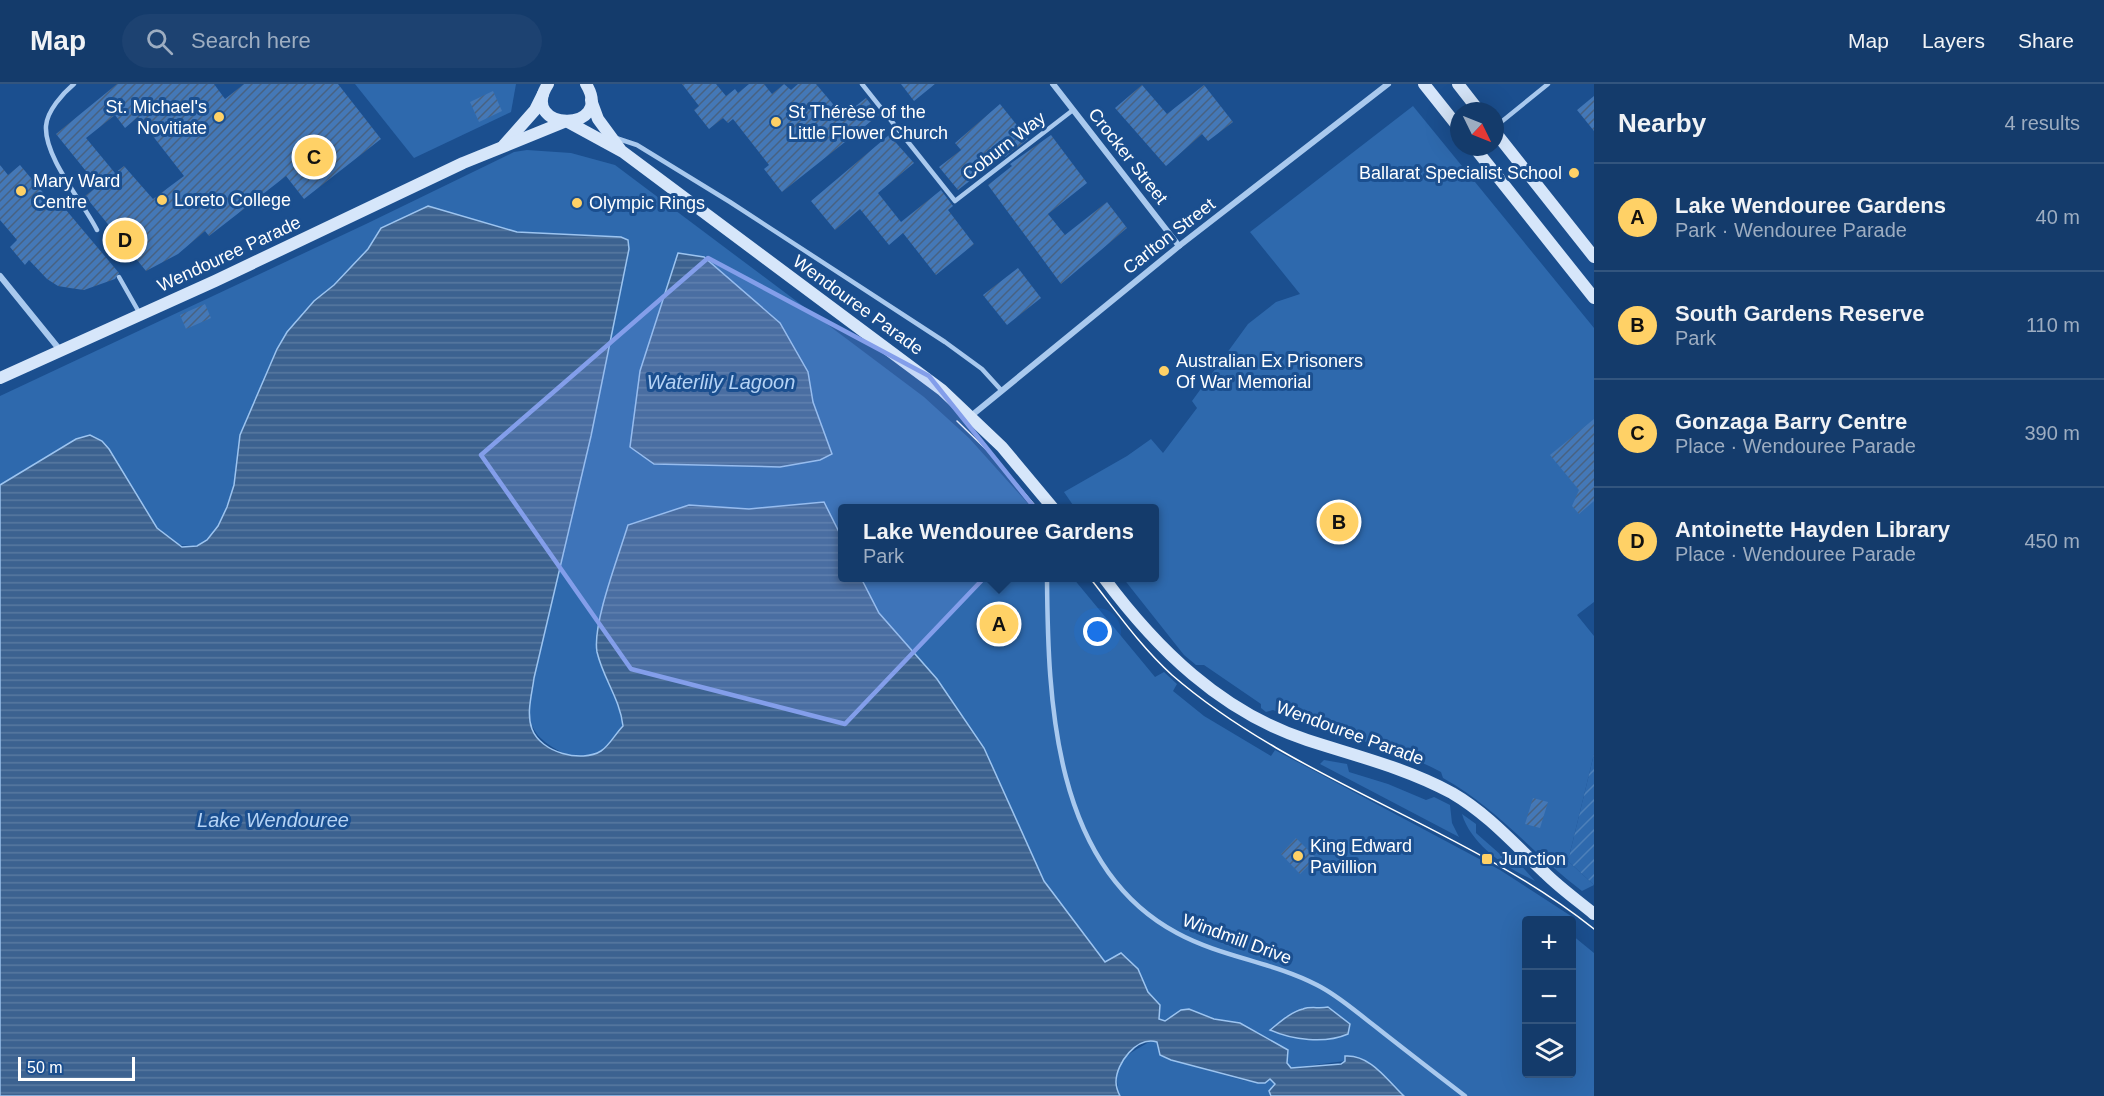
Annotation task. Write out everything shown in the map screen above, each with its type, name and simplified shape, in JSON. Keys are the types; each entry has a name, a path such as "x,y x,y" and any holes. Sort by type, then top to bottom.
{"street":[{"name":"Wendouree Parade","path":"586,84 596,115 623,152"},
{"name":"Crocker Street","path":"1053,84 1179,246"},
{"name":"Carlton Street","path":"971,416 1179,246 1388,84"},
{"path":"1424,84 1450,117"},
{"path":"1458,84 1472,102"},
{"name":"Wendouree Parade","path":"504,145 535,110 546,87"},
{"path":"546,87 544,103 548,114 566,122 584,115 591,99"},
{"name":"Wendouree Parade","path":"0,378 504,145 566,122 623,152 915,369 971,416 1002,447 1050,504"},
{"path":"1504,143 1594,257"},
{"path":"1481,156 1594,298"},
{"path":"0,276 60,350"},
{"name":"Wendouree Parade","path":"1107,582 1160,646 1217,694 1291,734 1411,773 1451,793 1488,818 1546,875 1594,914"}],"lane":[{"path":"74,84 53,108 46,125 50,145 62,173 85,207 97,230"},
{"name":"Coburn Way","path":"862,84 956,201 1073,110"},
{"path":"1504,119 1548,84"},
{"name":"Wendouree Parade","path":"610,136 637,145 767,226 973,361 1002,391"},
{"path":"119,277 140,314"},
{"name":"Windmill Drive","path":"1047,582 1058,749 1092,845 1113,880 1139,906 1176,933 1197,943 1305,979 1331,993 1465,1096"}],"highlighted area":[{"path":"708,258 929,376 1042,517 845,724 631,669 481,455"}],"shaded area":[{"path":"355,84 516,84 511,112 414,158"},
{"path":"1413,106 1450,151 1450,156 1454,156 1594,328 1594,602 1577,615 1594,636 1594,754 1568,861 1594,885 1582,891 1480,803 1443,778 1441,772 1379,746 1273,710 1266,712 1261,708 1261,704 1204,665 1196,665 1184,655 1126,582 1159,582 1159,504 1072,504 1064,492 1127,456 1151,439 1163,453 1197,408 1192,401 1248,324 1276,302 1300,294 1250,232"},
{"path":"527,150 571,153 615,165 924,397 969,438 1028,504 838,504 838,530 824,502 749,509 689,505 607,596 596,635 621,710 623,726 598,753 585,757 561,752 549,745 534,730 530,703 591,436 629,249 628,240 621,237 517,232 428,206 381,228 368,249 334,285 314,301 287,332 277,349 240,435 234,485 218,526 207,540 197,546 176,545 157,528 76,439 0,485 0,396 514,152","holes":["704,257 780,323 808,372 813,402 831,454 717,464 655,464 630,447 640,371 660,313"]},
{"path":"863,582 1076,582 1155,677 1164,672 1177,684 1173,691 1204,716 1271,756 1275,750 1500,870 1571,916 1522,916 1522,1078 1576,1078 1576,938 1594,953 1594,1096 1404,1096 1371,1063 1345,1061 1291,1068 1261,1037 1240,1023 1214,1019 1189,1009 1181,1010 1165,1021 1159,1019 1160,1004 1148,992 1138,969 1105,962 1044,881 984,748 937,679 879,613","holes":["1305,1008 1318,1009 1335,1039 1302,1038"]},
{"path":"1594,754 1594,885 1568,861"},
{"path":"1324,760 1347,764 1349,772 1388,784 1426,800 1434,797 1450,805 1452,823 1459,837 1320,764"},
{"path":"1462,814 1476,824 1476,833 1509,862 1517,861 1535,881 1491,854 1473,836"},
{"path":"1151,1041 1157,1042 1171,1060 1246,1081 1270,1079 1275,1083 1269,1091 1271,1096 1120,1096 1117,1075 1122,1061"}],"water":[{"name":"Lake Wendouree","path":"428,206 517,232 621,237 628,240 629,249 591,436 534,678 530,723 537,737 544,744 563,754 583,756 593,754 604,749 623,726 619,707 600,662 597,640 602,607 628,525 689,505 749,509 824,502 838,530 838,582 863,582 879,613 937,679 984,748 1044,881 1105,962 1121,953 1138,969 1148,992 1160,1005 1159,1019 1165,1021 1181,1010 1189,1009 1214,1019 1240,1023 1288,1050 1287,1063 1291,1068 1341,1064 1345,1061 1345,1056 1354,1056 1378,1069 1404,1096 1271,1096 1269,1091 1275,1084 1270,1079 1265,1083 1258,1083 1171,1060 1160,1055 1157,1042 1149,1041 1135,1047 1124,1059 1116,1082 1120,1096 0,1096 0,485 76,439 90,435 102,441 109,449 157,528 182,547 197,546 207,540 218,526 227,507 234,485 240,435 277,349 287,332 314,301 334,285 368,249 381,228"},
{"name":"Waterlily Lagoon","path":"678,253 704,257 780,323 808,372 813,402 832,454 820,460 780,467 654,464 630,447 640,371"},
{"path":"1328,1007 1350,1024 1348,1034 1329,1039 1309,1040 1270,1030 1299,1010"}],"building":[{"path":"117,84 214,84 225,99 244,84 338,84 381,139 304,199 286,176 209,236 205,231 178,254 146,271 85,196 98,186 56,134","holes":["115,115 125,128 138,117 184,176 153,199 124,166 115,173 86,138"]},
{"path":"682,84 716,84 726,96 735,89 738,93 749,84 764,84 772,94 784,84 791,90 798,84 816,84 843,116 866,98 879,115 782,192 764,169 769,165 733,119 728,123 723,118 709,129 694,110 699,106"},
{"path":"901,84 935,84 914,101"},
{"path":"1142,85 1167,114 1204,85 1233,122 1208,141 1202,134 1166,166 1115,108"},
{"path":"493,91 502,111 479,122 470,102"},
{"path":"1594,96 1594,131 1577,110"},
{"path":"1000,104 1028,139 1005,157 997,146 969,168 976,176 958,190 939,167 961,150 955,143"},
{"path":"889,135 914,163 878,193 901,222 941,190 953,206 948,210 974,244 936,275 903,233 889,245 860,209 835,230 811,201"},
{"path":"1051,135 1087,183 1048,214 1065,235 1107,202 1127,228 1061,284 988,185 1012,166 1010,164"},
{"path":"0,165 8,175 20,165 56,208 61,204 119,273 115,279 84,290 70,288 58,286 47,279 29,260 25,265 10,247 17,240 0,220"},
{"path":"1018,268 1041,298 1007,325 983,295"},
{"path":"205,304 211,318 186,329 180,315"},
{"path":"1594,419 1594,501 1579,514 1572,506 1579,490 1550,455"},
{"path":"1533,798 1548,802 1540,828 1525,824"},
{"name":"King Edward Pavillion","path":"1296,838 1316,858 1300,874 1281,854"}],"tram line":[{"path":"957,421 994,457 1034,504"},
{"path":"1093,582 1160,664 1220,712 1271,745 1325,775 1491,861 1544,893 1594,929"}],"place":[{"name":"St. Michael's Novitiate","path":"219,117"},
{"name":"St Thérèse of the Little Flower Church","path":"776,122"},
{"name":"Gonzaga Barry Centre","path":"314,157"},
{"name":"Ballarat Specialist School","path":"1574,173"},
{"name":"Mary Ward Centre","path":"21,191"},
{"name":"Loreto College","path":"162,200"},
{"name":"Olympic Rings","path":"577,203"},
{"name":"Antoinette Hayden Library","path":"125,240"},
{"name":"Australian Ex Prisoners Of War Memorial","path":"1164,371"},
{"name":"South Gardens Reserve","path":"1339,522"},
{"name":"Lake Wendouree Gardens","path":"999,624"},
{"name":"King Edward Pavillion","path":"1298,856"},
{"name":"Junction","path":"1487,859"}]}
